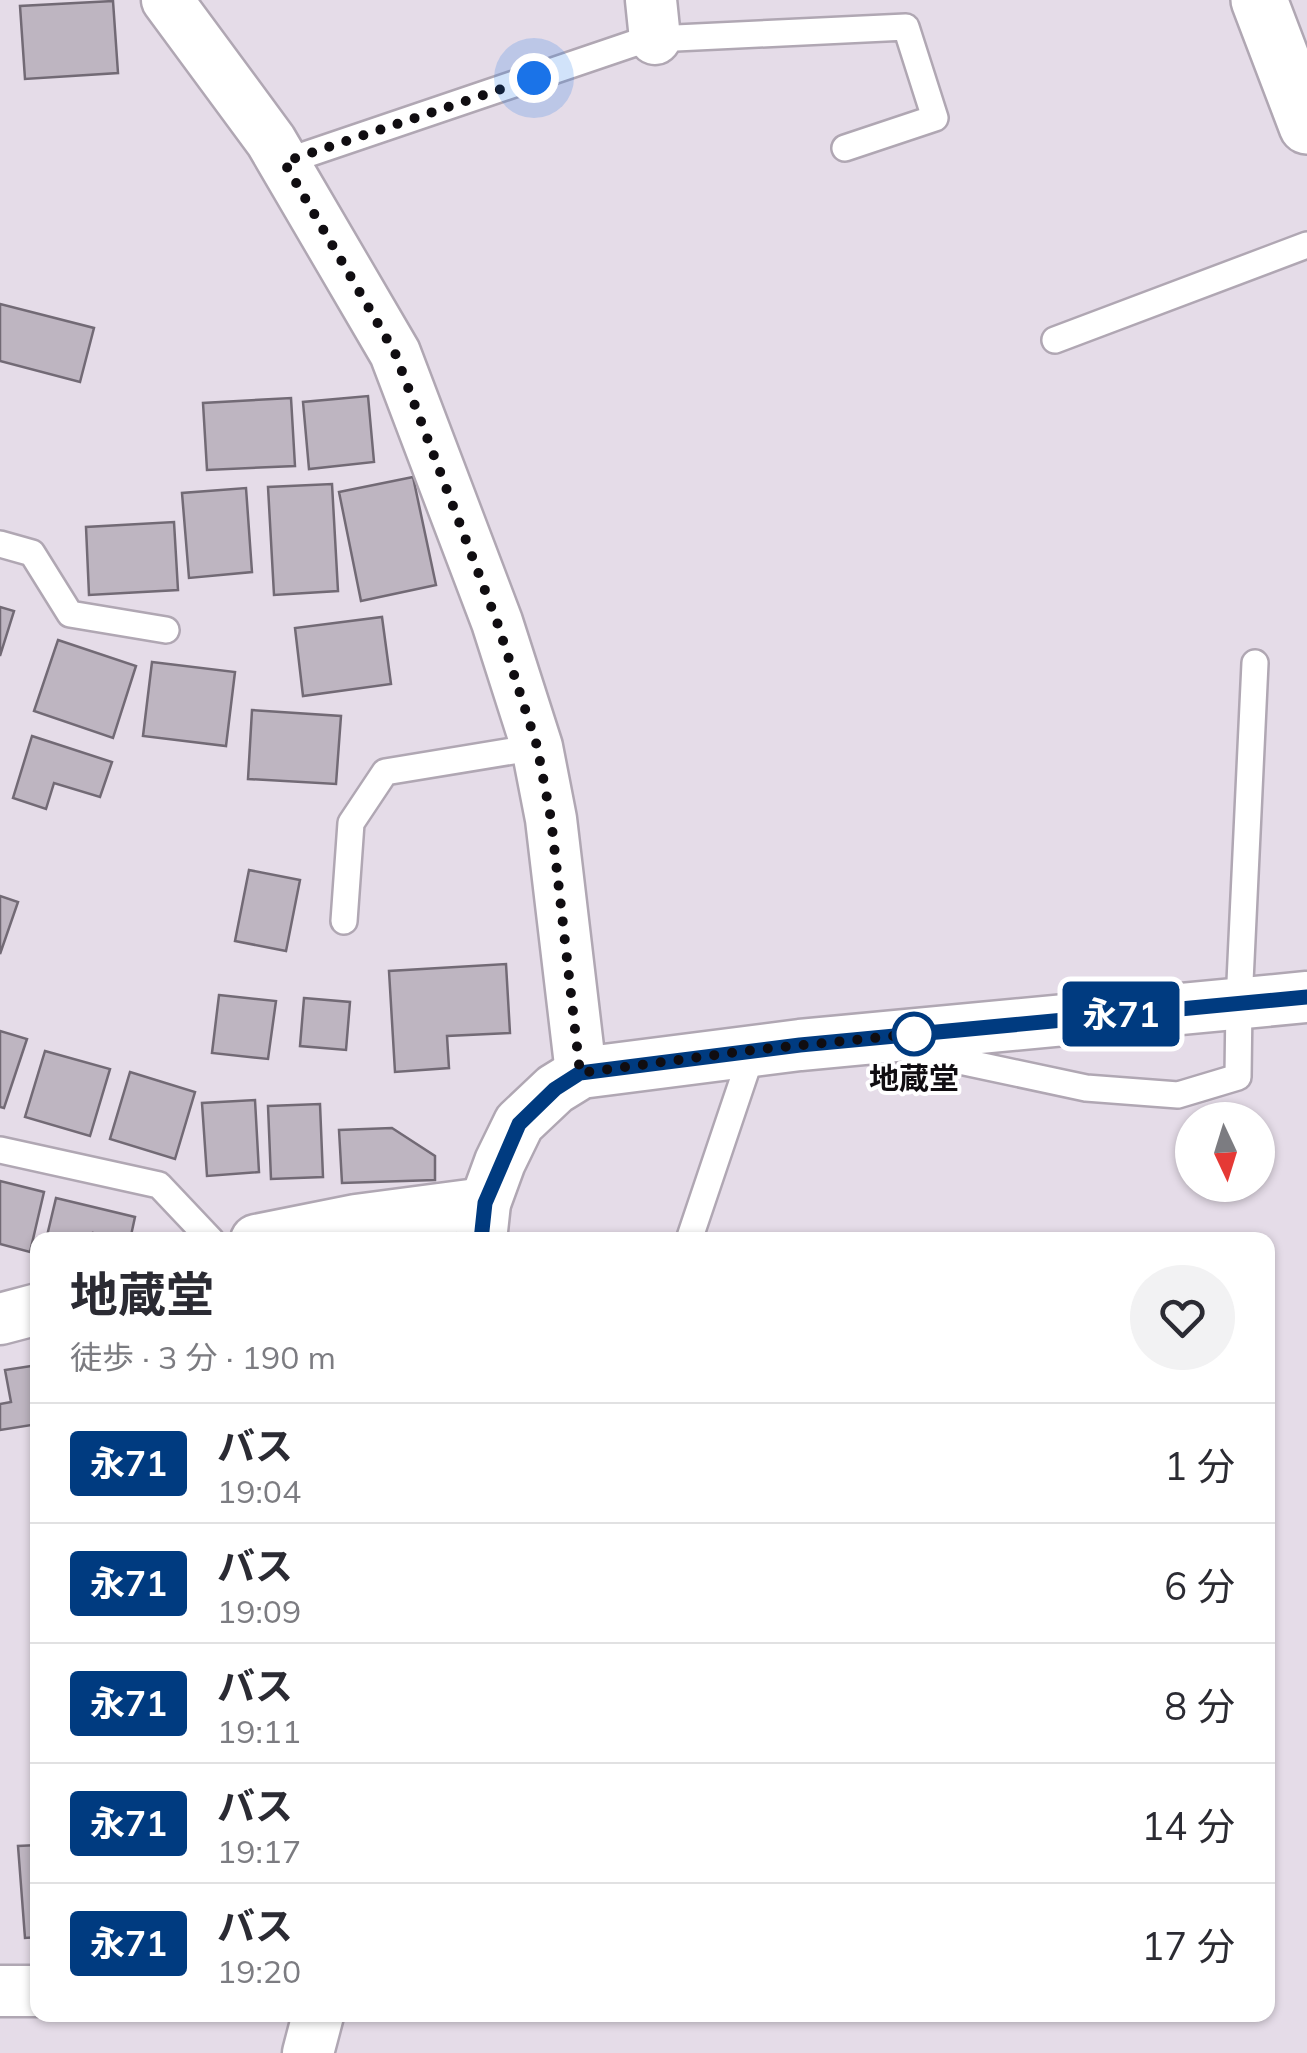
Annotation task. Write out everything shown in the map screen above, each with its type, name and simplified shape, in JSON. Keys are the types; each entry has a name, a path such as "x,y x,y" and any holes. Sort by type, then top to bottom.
{"street":[{"path":"168,0 271,141 395,353 497,622 537,746 551,819 580,1073"},
{"path":"1259,0 1307,126"},
{"path":"296,1232 356,1220 483,1222 519,1124 555,1089 580,1073 753,1050 1307,997"},
{"path":"0,1319 30,1311"},
{"path":"0,1991 30,1991"},
{"path":"308,2053 316,2022"}],"lane":[{"path":"284,162 653,19 906,26 936,118 845,148"},
{"path":"1055,340 1307,246"},
{"path":"0,544 32,552 70,614 166,630"},
{"path":"859,1039 1086,1088 1178,1095 1238,1077 1255,663"},
{"path":"344,921 351,823 385,772 537,746"},
{"path":"692,1232 753,1050"},
{"path":"0,1150 159,1184 204,1232"}],"building":[{"path":"113,1 118,73 25,79 20,6"},
{"path":"0,304 94,328 80,382 0,361"},
{"path":"368,396 374,462 309,469 303,402"},
{"path":"291,398 295,466 207,470 203,403"},
{"path":"413,477 436,585 361,601 339,492"},
{"path":"332,484 338,591 274,595 268,487"},
{"path":"246,488 252,572 189,578 182,493"},
{"path":"174,522 178,590 89,595 86,527"},
{"path":"0,607 14,611 0,656"},
{"path":"382,617 391,684 303,696 295,628"},
{"path":"58,640 136,666 113,738 34,711"},
{"path":"152,662 235,672 226,746 143,736"},
{"path":"252,710 341,716 336,784 248,779"},
{"path":"32,736 112,762 100,797 54,783 46,809 13,798"},
{"path":"249,870 300,880 286,951 235,941"},
{"path":"0,896 18,902 0,954"},
{"path":"506,964 510,1033 447,1036 449,1068 395,1072 389,971"},
{"path":"219,995 276,1001 268,1059 212,1053"},
{"path":"304,998 350,1002 346,1050 300,1046"},
{"path":"0,1031 27,1039 4,1108 0,1107"},
{"path":"45,1051 110,1069 90,1136 25,1117"},
{"path":"130,1072 195,1092 175,1159 110,1139"},
{"path":"255,1100 259,1172 207,1176 202,1103"},
{"path":"320,1104 323,1177 271,1179 268,1106"},
{"path":"392,1128 435,1156 435,1180 342,1183 339,1130"},
{"path":"0,1181 44,1192 35,1232 30,1232 30,1252 0,1244"},
{"path":"56,1198 135,1217 132,1232 48,1232"},
{"path":"30,1366 30,1425 0,1430 0,1404 11,1402 5,1370"},
{"path":"30,1845 30,1938 25,1938 18,1846"}],"bus line":[{"name":"永71","path":"482,1232 485,1203 519,1124 555,1089 580,1073 800,1045 1307,997"}],"place":[{"name":"地蔵堂","path":"914,1034"}],"route":[{"path":"534,78 284,162 395,353 497,622 537,746 551,819 580,1073 914,1034"}]}
